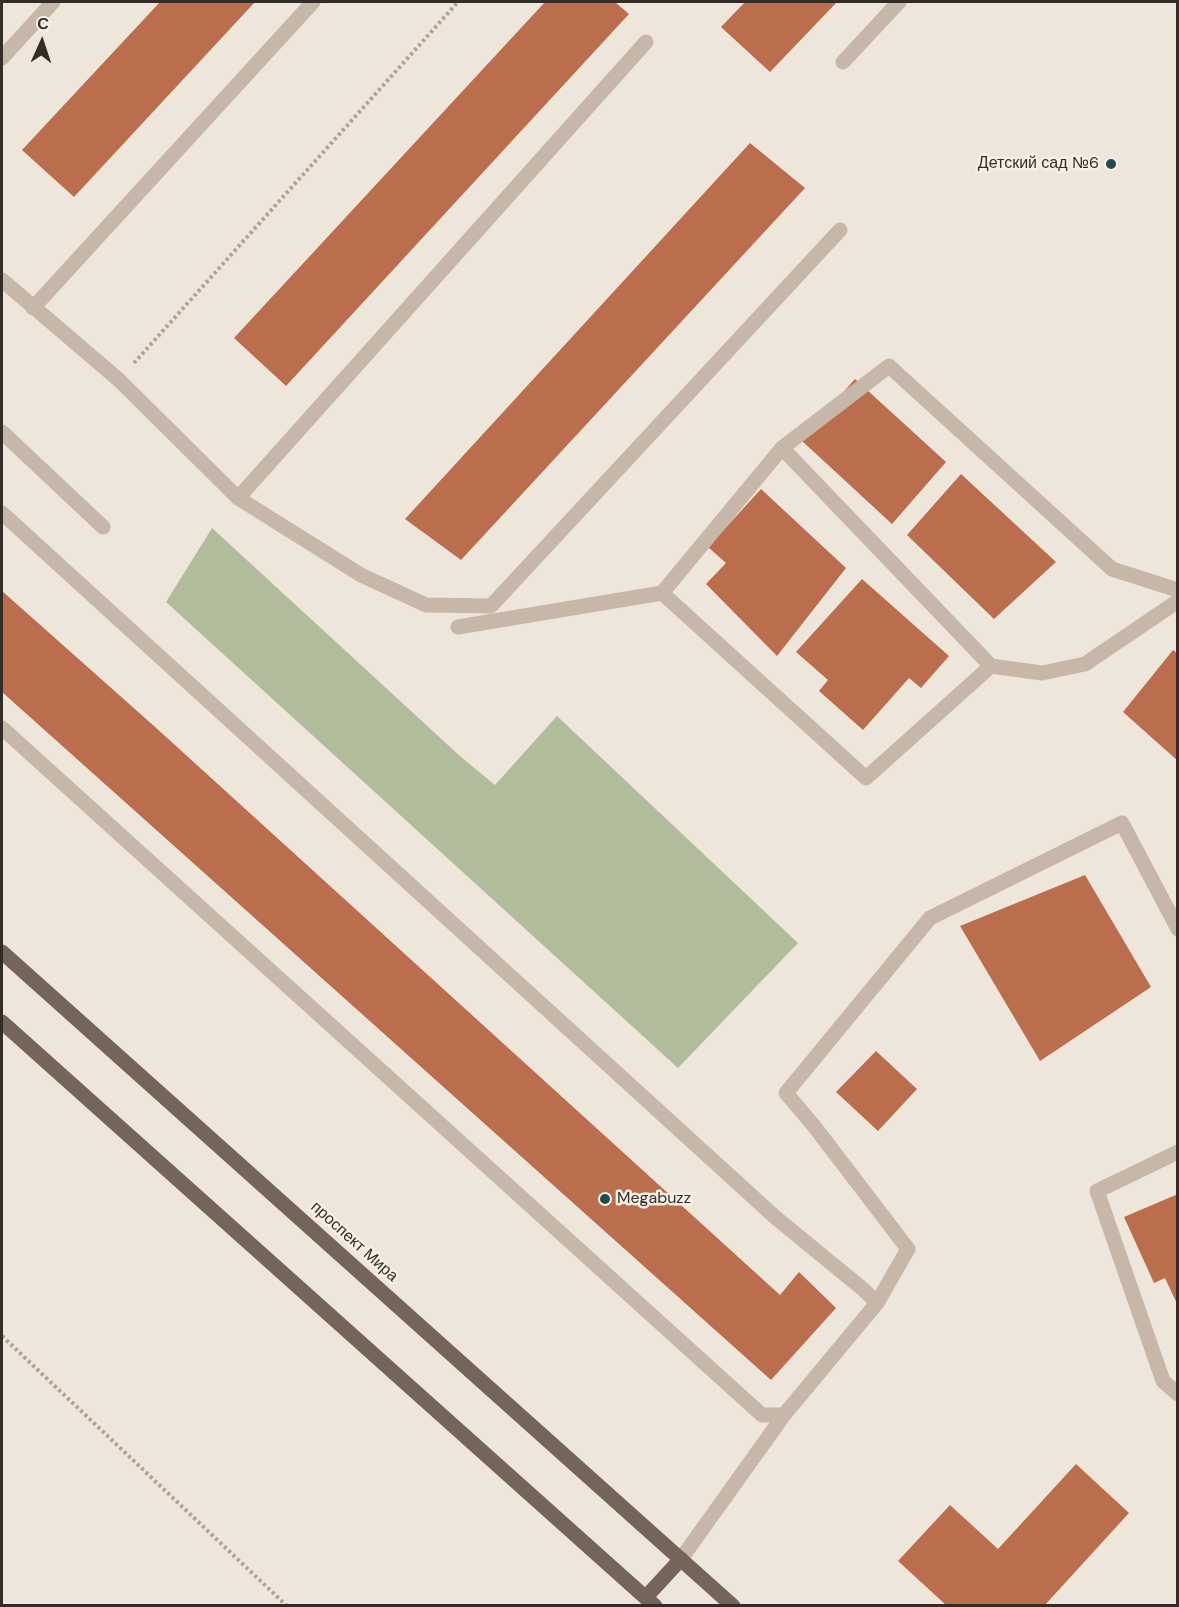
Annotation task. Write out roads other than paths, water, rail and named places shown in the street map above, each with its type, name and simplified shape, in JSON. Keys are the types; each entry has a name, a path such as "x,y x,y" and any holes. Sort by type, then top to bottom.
{"main road":[{"name":"проспект Мира","path":"2,952 733,1605"},
{"path":"2,1022 651,1601 681,1559"}],"lane":[{"path":"2,58 53,2"},
{"path":"33,308 313,2"},
{"path":"843,62 899,2"},
{"path":"238,498 646,42"},
{"path":"2,280 119,380 238,498 361,575 426,606 491,606 840,230"},
{"path":"458,627 662,593 782,448 889,366 1112,569 1178,590"},
{"path":"2,432 103,527"},
{"path":"782,448 990,666 1042,674 1085,664 1178,601"},
{"path":"2,513 775,1217 877,1303"},
{"path":"662,593 866,778 990,666"},
{"path":"2,728 762,1415 784,1415"},
{"path":"681,1559 784,1415 877,1303 908,1249 814,1126 786,1094 930,918 1122,823 1178,929"},
{"path":"1178,1152 1097,1191 1163,1381 1178,1394"}],"place":[{"name":"Детский сад №6","path":"1111,164"},
{"name":"Megabuzz","path":"605,1199"}]}
